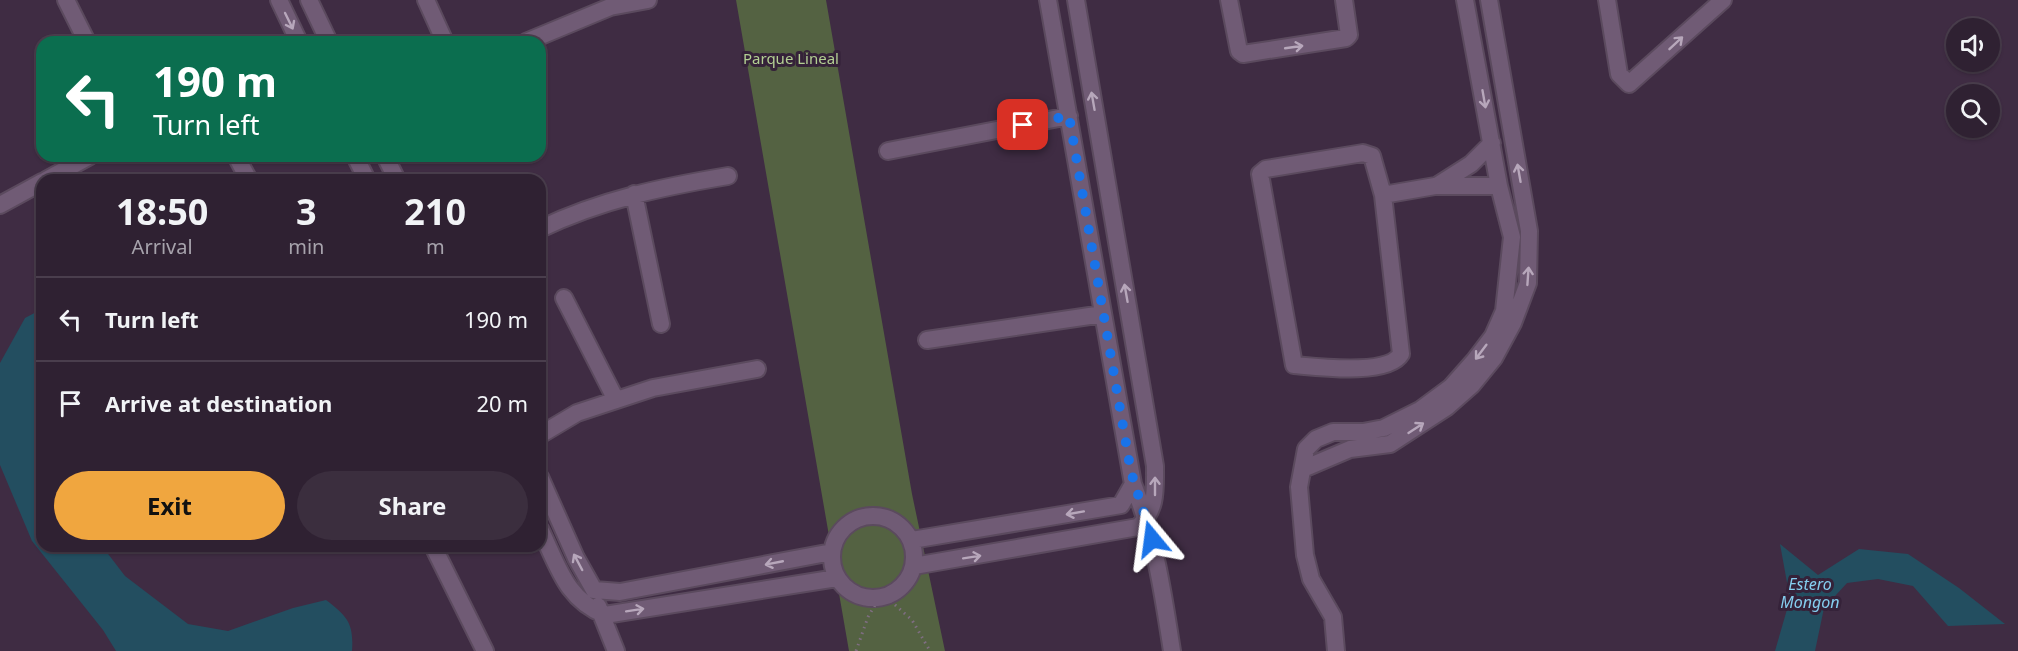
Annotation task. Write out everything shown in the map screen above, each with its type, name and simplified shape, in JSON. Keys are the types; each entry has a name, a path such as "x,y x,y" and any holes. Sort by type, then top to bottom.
{"street":[{"path":"66,0 84,36"},
{"path":"279,0 296,36"},
{"path":"309,0 326,36"},
{"path":"426,0 443,36"},
{"path":"539,36 608,4 648,0"},
{"path":"1048,0 1133,484 1147,518 1157,559 1172,651"},
{"path":"914,566 1112,534 1138,527 1147,518 1155,503 1155,466 1076,0"},
{"path":"1229,0 1239,51 1243,54 1346,38 1349,34 1344,0"},
{"path":"1336,651 1333,617 1311,579 1305,555 1299,486 1306,449 1316,439 1333,432 1375,430 1420,410 1451,387 1493,336 1504,311 1512,237 1499,186 1465,0"},
{"path":"1304,469 1338,453 1386,444 1447,407 1472,385 1494,358 1513,323 1528,283 1529,231 1489,0"},
{"path":"1607,0 1619,74 1629,84 1723,0"},
{"path":"1052,22 1079,19"},
{"path":"1479,74 1501,71"},
{"path":"888,151 1069,116"},
{"path":"1435,186 1471,164 1492,143"},
{"path":"1367,153 1372,156 1383,195 1401,354 1394,363 1378,368 1294,365 1260,174 1266,169 1367,153"},
{"path":"57,174 79,162"},
{"path":"546,226 575,212 634,194 728,176"},
{"path":"0,205 36,185"},
{"path":"1383,195 1435,186 1499,186"},
{"path":"634,194 661,324"},
{"path":"1512,237 1529,231"},
{"path":"564,298 616,400"},
{"path":"927,340 1103,314"},
{"path":"546,432 577,414 653,388 758,369"},
{"path":"1375,430 1386,444"},
{"path":"1333,432 1338,453"},
{"path":"912,540 1121,505 1133,484"},
{"path":"546,490 576,558 594,590 600,613 616,651"},
{"path":"867,516 881,516 894,520 912,540 914,566 909,579 899,590 883,597 859,596 846,589 837,578 832,566 832,552 836,539 854,520 867,516"},
{"path":"546,541 573,594 583,604 605,615 837,578"},
{"path":"436,552 485,651"},
{"path":"594,590 620,592 832,552"}],"path":[{"path":"856,651 868,616 883,597 912,620 930,651"}],"green space":[{"name":"Parque Lineal","path":"736,0 826,0 912,494 945,651 849,651"}],"water":[{"path":"36,312 36,546 0,465 0,363 25,318"},
{"name":"Estero Mongon","path":"1780,544 1818,575 1859,549 1908,554 1959,588 2005,624 1948,626 1913,586 1878,579 1847,583 1824,608 1815,651 1775,651 1790,599"},
{"path":"41,552 107,552 125,576 188,624 228,631 293,608 326,600 348,621 352,633 352,651 116,651 103,630"}],"route":[{"path":"1023,125 1069,116 1133,484 1147,518 1152,539"}]}
